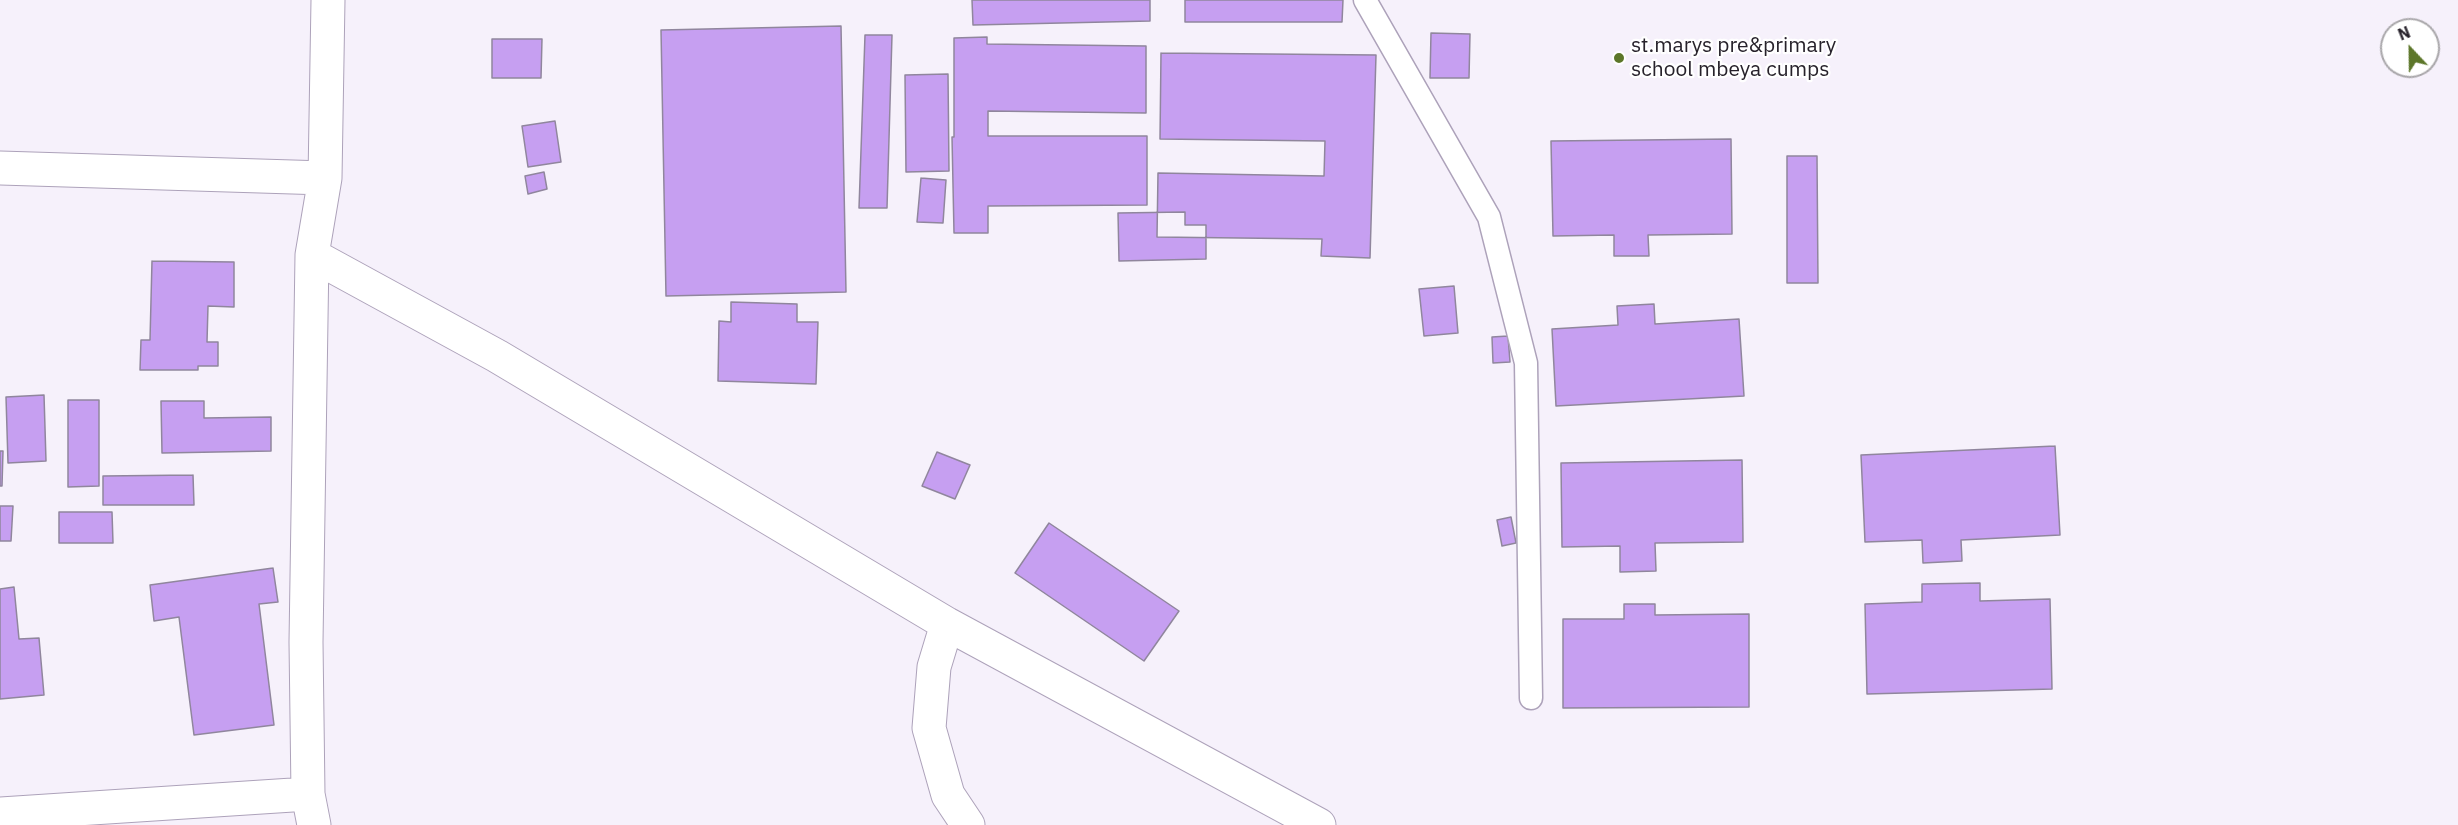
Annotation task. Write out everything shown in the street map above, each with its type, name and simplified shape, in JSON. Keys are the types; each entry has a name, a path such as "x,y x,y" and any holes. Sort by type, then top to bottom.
{"street":[{"path":"0,814 311,810 306,642 312,255 325,178 328,0"},
{"path":"0,168 325,178"},
{"path":"312,255 497,356 947,624 1319,825"},
{"path":"947,624 934,667 929,728 948,795 968,825"}],"lane":[{"path":"1365,0 1489,216 1526,363 1532,698"}],"building":[{"path":"972,0 1150,0 1150,21 973,25"},
{"path":"1185,0 1343,0 1342,22 1185,22"},
{"path":"841,26 846,292 666,296 661,30"},
{"path":"1431,33 1470,34 1469,78 1430,78"},
{"path":"865,35 892,35 887,208 859,208"},
{"path":"987,37 987,44 1146,46 1146,113 988,111 988,136 1147,136 1147,205 988,206 988,233 954,233 952,137 954,137 954,38"},
{"path":"492,39 542,39 541,78 492,78"},
{"path":"1161,53 1376,55 1370,258 1321,256 1322,239 1157,237 1158,173 1324,176 1325,141 1160,139"},
{"path":"948,74 949,171 906,172 905,75"},
{"path":"555,121 561,162 528,167 522,126"},
{"path":"1731,139 1732,234 1648,235 1649,256 1614,256 1614,235 1553,236 1551,141"},
{"path":"1787,156 1817,156 1818,283 1787,283"},
{"path":"544,172 547,189 528,194 525,176"},
{"path":"921,178 946,180 943,223 917,222"},
{"path":"1185,212 1185,225 1206,225 1206,259 1119,261 1118,213"},
{"path":"152,261 234,262 234,307 208,306 207,342 218,342 218,366 198,366 198,370 140,370 141,340 150,340"},
{"path":"1454,286 1458,333 1424,336 1419,289"},
{"path":"731,302 797,304 797,322 818,322 816,384 718,381 719,321 731,322"},
{"path":"1654,304 1655,324 1739,319 1744,396 1556,406 1552,329 1618,325 1617,306"},
{"path":"1508,336 1510,362 1493,363 1492,337"},
{"path":"44,395 46,461 8,463 6,397"},
{"path":"68,400 99,400 99,486 68,487"},
{"path":"161,401 204,401 204,418 271,417 271,451 162,453"},
{"path":"2055,446 2060,535 1961,540 1962,561 1923,563 1922,540 1865,542 1861,455"},
{"path":"0,451 3,451 2,486 0,486"},
{"path":"937,452 970,465 955,499 922,486"},
{"path":"1742,460 1743,542 1655,543 1656,571 1620,572 1620,546 1562,547 1561,463"},
{"path":"193,475 194,505 103,505 103,476"},
{"path":"0,506 13,506 11,541 0,541"},
{"path":"59,512 112,512 113,543 59,543"},
{"path":"1511,517 1516,543 1502,546 1497,520"},
{"path":"1049,523 1179,611 1144,661 1015,573"},
{"path":"273,568 278,602 259,604 274,725 194,735 179,617 154,621 150,585"},
{"path":"1980,583 1980,601 2050,599 2052,689 1867,694 1865,604 1922,602 1922,584"},
{"path":"14,587 19,639 39,638 44,695 0,699 0,589"},
{"path":"1624,604 1655,604 1655,615 1749,614 1749,707 1563,708 1563,619 1624,619"}],"place":[{"name":"st.marys pre&primary school mbeya cumps","path":"1619,58"}]}
